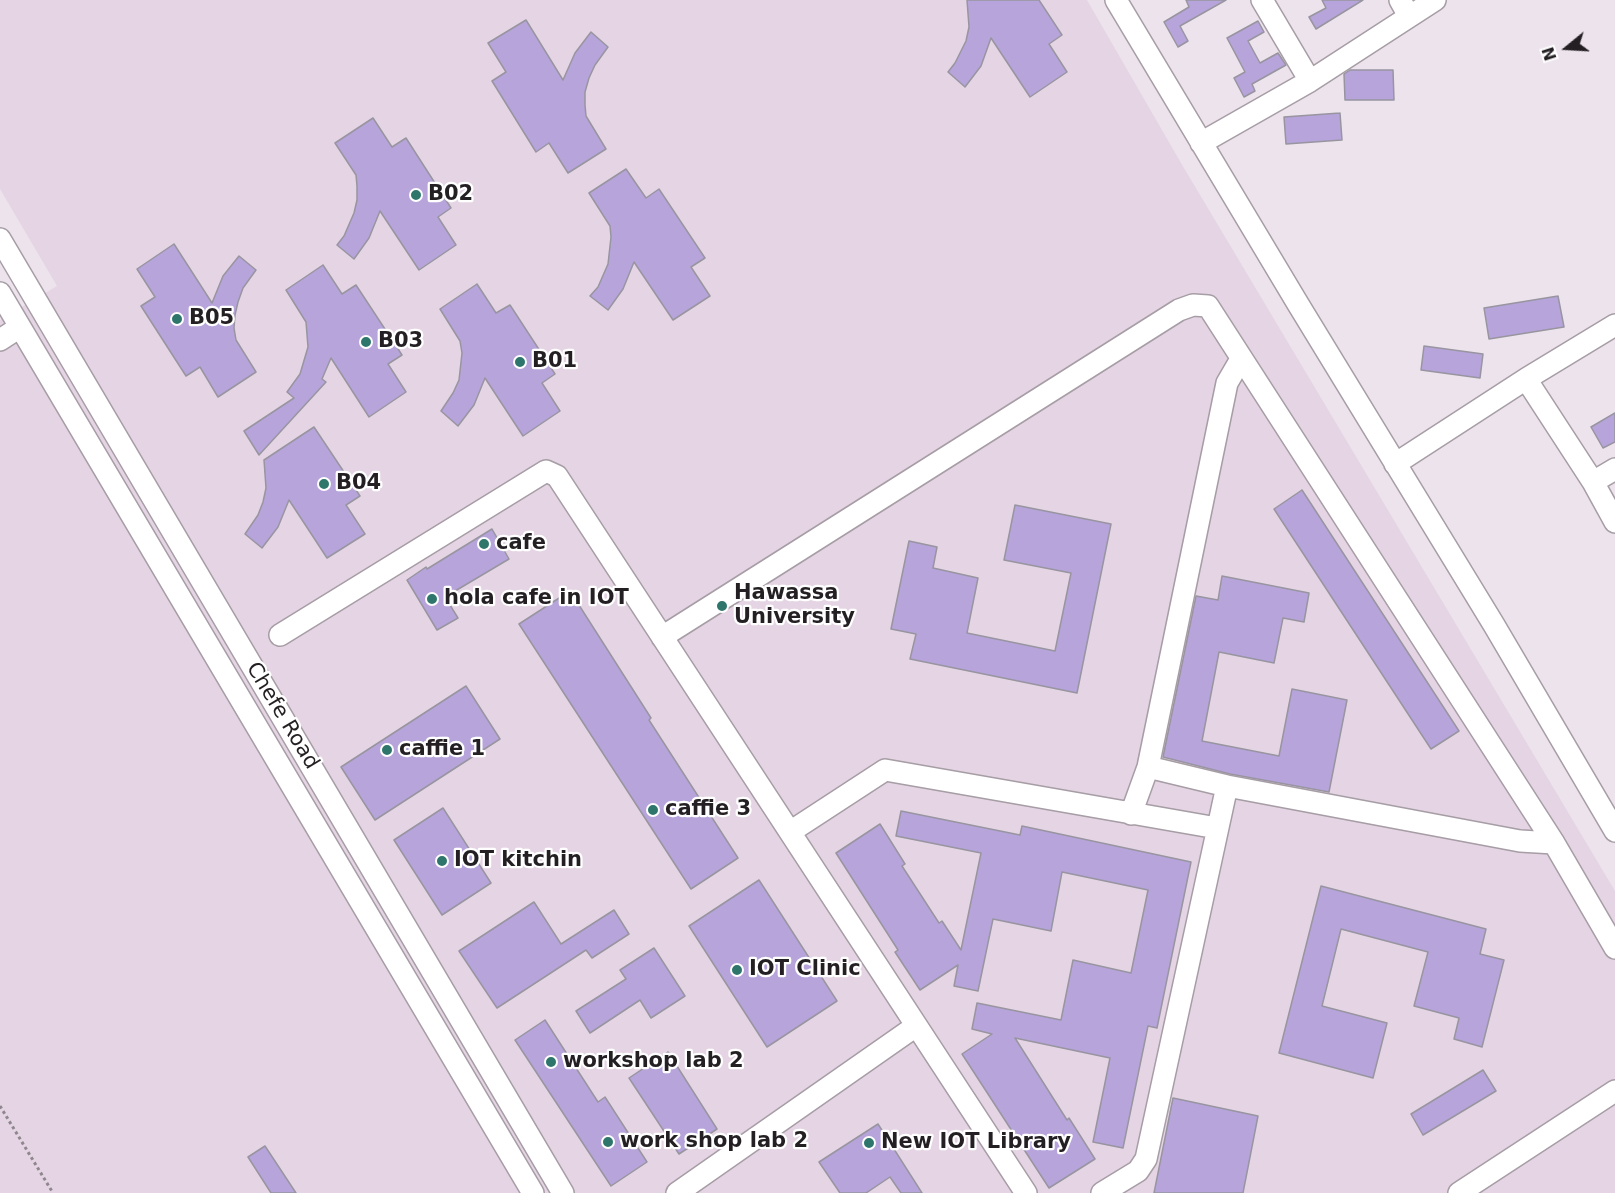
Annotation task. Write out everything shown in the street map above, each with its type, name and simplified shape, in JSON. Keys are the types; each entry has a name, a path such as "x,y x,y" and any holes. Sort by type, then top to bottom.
{"street":[{"path":"1116,0 1494,625 1615,831"},
{"path":"1262,0 1310,81"},
{"path":"1201,142 1310,81 1405,8 1435,0"},
{"name":"Chefe Road","path":"0,239 563,1193"},
{"name":"Chefe Road","path":"0,293 533,1193"},
{"path":"662,636 1179,310 1193,305 1208,306 1554,843 1615,948"},
{"path":"1395,464 1526,379 1615,325"},
{"path":"0,340 20,327"},
{"path":"1131,814 1148,767 1227,382 1241,359"},
{"path":"1526,379 1593,482 1615,522"},
{"path":"1593,482 1615,469"},
{"path":"280,635 546,471 557,476 1026,1193"},
{"path":"1148,767 1227,786 1520,841 1554,843"},
{"path":"790,832 885,770 1217,828"},
{"path":"1102,1193 1138,1171 1146,1159 1227,786"},
{"path":"677,1193 916,1026"},
{"path":"1459,1193 1615,1091"}],"path":[{"path":"0,1106 53,1193"}],"shaded area":[{"name":"Hawassa University","path":"0,0 1087,0 1181,163 1615,891 1615,1193 0,1193 0,320 57,286 0,189"}],"building":[{"path":"967,0 1039,0 1062,35 1049,44 1067,72 1030,97 991,38 981,66 965,87 948,72 966,41 969,27"},
{"path":"1186,0 1226,0 1180,26 1188,41 1178,47 1164,22 1189,7"},
{"path":"1322,0 1363,0 1316,29 1309,17 1326,8"},
{"path":"526,20 563,80 575,53 591,32 608,47 595,65 585,92 586,116 606,149 568,173 549,143 536,152 492,81 506,72 488,43"},
{"path":"1258,21 1264,32 1248,41 1260,63 1278,53 1286,65 1252,84 1255,91 1244,97 1234,78 1245,72 1227,38"},
{"path":"1350,70 1393,70 1394,100 1345,100 1344,74"},
{"path":"1340,113 1342,140 1286,144 1284,117"},
{"name":"B02","path":"373,118 392,147 406,138 451,208 438,217 456,245 419,270 380,211 369,238 354,259 337,245 344,236 354,213 357,186 356,175 335,143"},
{"path":"626,169 646,198 659,189 705,258 691,267 710,296 673,320 634,262 623,289 608,310 590,296 598,287 608,264 611,237 610,226 589,193"},
{"name":"B05","path":"174,244 212,303 223,276 239,256 256,270 243,288 235,315 234,328 236,340 256,372 218,397 200,367 186,376 141,306 155,297 137,269"},
{"name":"B03","path":"323,265 342,294 356,285 402,355 388,364 406,392 369,417 331,358 322,379 326,382 259,455 244,431 294,398 287,392 300,374 308,347 306,322 286,290"},
{"name":"B01","path":"477,284 496,313 510,305 555,374 542,383 560,411 523,436 485,378 474,405 458,426 441,411 459,380 462,353 460,341 440,309"},
{"path":"1558,296 1564,327 1489,339 1484,308"},
{"path":"1424,346 1483,354 1480,378 1421,370"},
{"path":"1615,413 1615,442 1603,448 1591,427"},
{"name":"B04","path":"314,427 360,496 346,505 365,534 327,558 289,500 278,527 262,548 245,534 258,515 263,502 266,488 264,460"},
{"path":"1302,490 1459,731 1431,749 1274,509"},
{"path":"1015,505 1111,524 1077,693 910,659 916,634 891,629 909,541 937,547 933,568 978,578 967,633 1055,651 1071,573 1004,560"},
{"path":"492,529 509,559 445,597 458,618 437,630 407,580"},
{"path":"1222,576 1309,593 1304,622 1283,618 1274,663 1219,652 1202,741 1279,756 1292,689 1347,700 1329,792 1230,774 1163,757 1196,596 1218,600"},
{"path":"570,591 651,718 649,720 738,858 691,889 519,624"},
{"name":"caffie 1","path":"466,686 500,739 375,820 341,767"},
{"name":"IOT kitchin","path":"443,808 491,883 442,915 394,840"},
{"path":"901,811 1020,835 1022,826 1191,862 1157,1028 1148,1026 1123,1148 1093,1142 1110,1058 1015,1038 1067,1120 1069,1118 1095,1159 1049,1188 962,1054 992,1034 972,1029 977,1003 1061,1020 1073,960 1131,973 1148,890 1062,872 1051,931 993,919 978,991 954,986 958,965 920,990 895,952 898,950 836,853 880,824 905,864 902,866 939,923 942,921 961,950 981,853 896,836"},
{"name":"IOT Clinic","path":"759,880 837,1001 767,1047 689,926"},
{"path":"1321,886 1486,929 1480,954 1504,960 1482,1047 1454,1039 1459,1018 1414,1006 1428,952 1341,929 1322,1006 1387,1023 1373,1078 1279,1053"},
{"path":"534,902 561,944 614,910 629,934 592,958 586,950 497,1008 459,951"},
{"path":"654,948 685,996 651,1018 640,1000 590,1033 576,1011 626,979 620,970"},
{"path":"545,1020 598,1102 605,1097 647,1162 611,1186 515,1040"},
{"path":"668,1052 717,1129 679,1154 629,1078"},
{"path":"1483,1070 1496,1091 1423,1135 1411,1114"},
{"path":"1173,1098 1258,1116 1243,1193 1154,1193"},
{"name":"New IOT Library","path":"878,1124 922,1193 901,1193 890,1177 866,1193 840,1193 819,1162"},
{"path":"265,1146 296,1193 271,1193 248,1157"}],"place":[{"name":"B02","path":"416,195"},
{"name":"B05","path":"177,319"},
{"name":"B03","path":"366,342"},
{"name":"B01","path":"520,362"},
{"name":"B04","path":"324,484"},
{"name":"cafe","path":"484,544"},
{"name":"hola cafe in IOT","path":"432,599"},
{"name":"Hawassa University","path":"722,606"},
{"name":"caffie 1","path":"387,750"},
{"name":"caffie 3","path":"653,810"},
{"name":"IOT kitchin","path":"442,861"},
{"name":"IOT Clinic","path":"737,970"},
{"name":"workshop lab 2","path":"551,1062"},
{"name":"work shop lab 2","path":"608,1142"},
{"name":"New IOT Library","path":"869,1143"}]}
